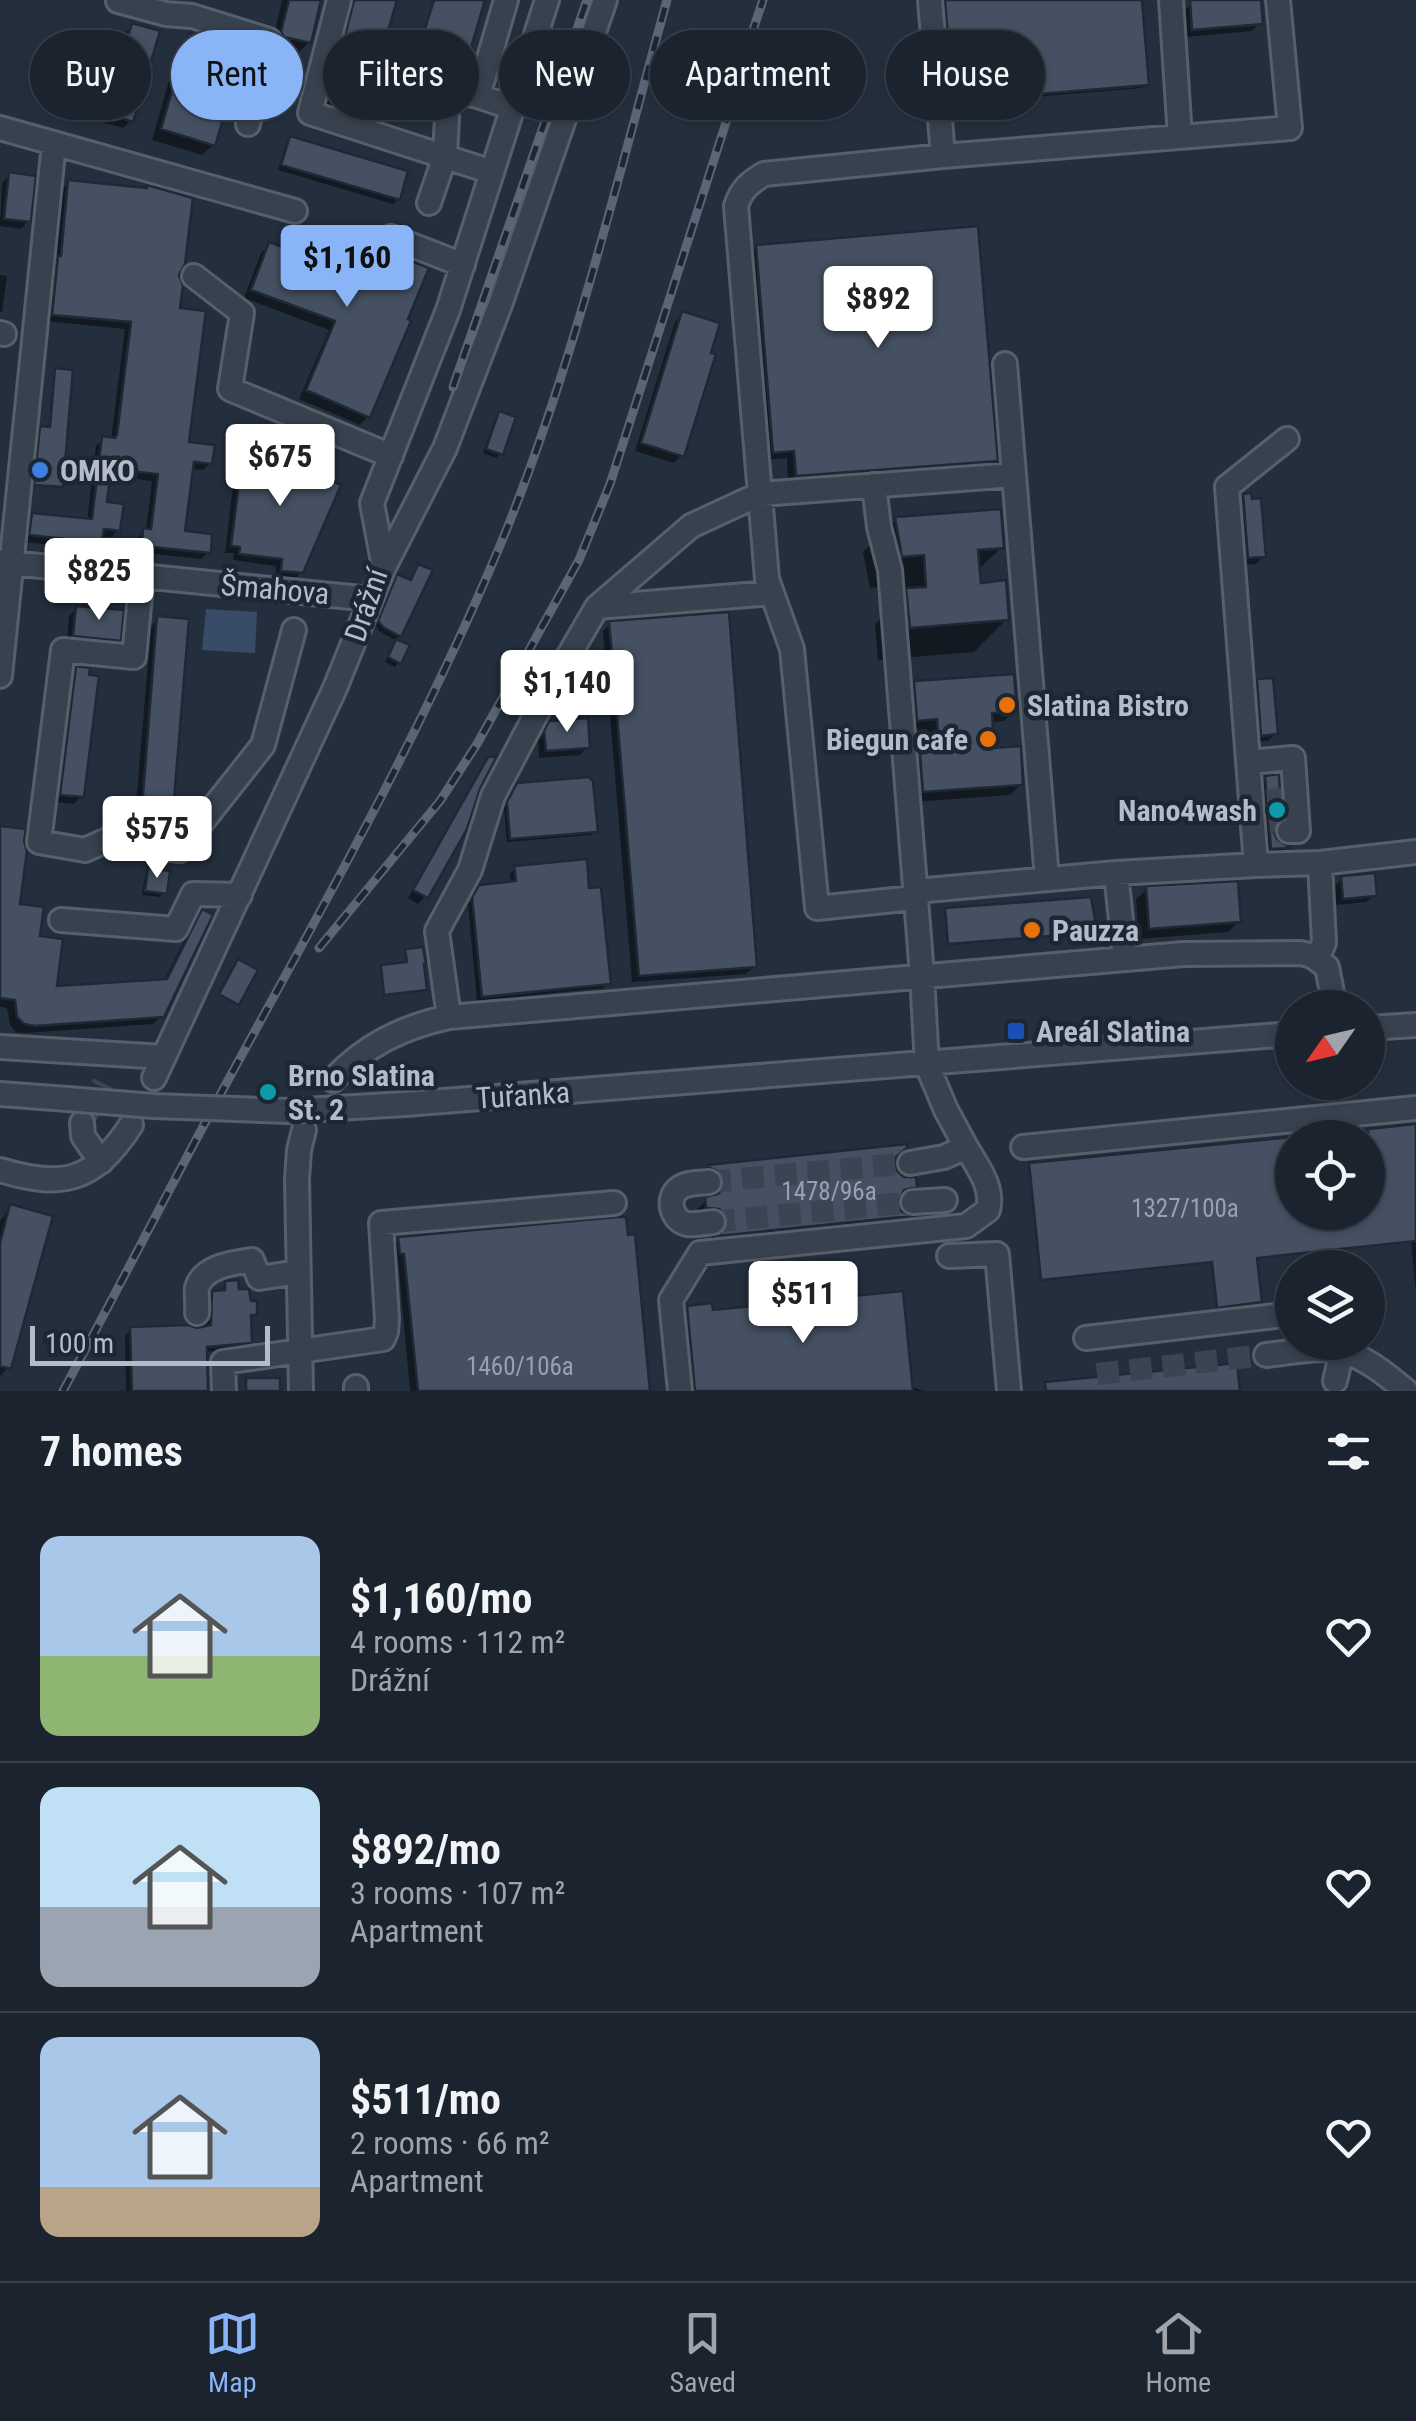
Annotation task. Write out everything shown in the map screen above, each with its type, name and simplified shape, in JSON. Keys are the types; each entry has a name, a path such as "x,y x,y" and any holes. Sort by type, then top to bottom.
{"street":[{"path":"339,0 310,113 492,172"},
{"path":"479,93 506,0"},
{"name":"Drážní","path":"537,30 546,0"},
{"path":"384,567 445,448 501,302 606,0"},
{"path":"930,0 943,156"},
{"path":"1171,0 1180,137"},
{"path":"1278,0 1290,128 764,174 740,194 736,206 767,579 792,648 817,908 914,898 927,890 1116,873 1320,863 1416,852"},
{"path":"123,1 166,14 192,16 269,40 248,124"},
{"path":"429,204 445,156 447,120"},
{"name":"Drážní","path":"0,1047 159,1067 335,688 384,567 372,503 448,310 509,120"},
{"path":"0,128 295,211"},
{"path":"0,676 6,563 54,143"},
{"path":"391,238 463,265"},
{"path":"194,276 242,313 230,389 391,456"},
{"path":"1005,364 1047,879"},
{"path":"1274,808 1248,762 1227,487 1287,439"},
{"path":"449,1017 437,930 470,870 493,796 597,606 690,526 760,494 1014,476"},
{"path":"680,1391 671,1300 700,1253 966,1226 988,1210 991,1200 926,1065 890,570 878,527 874,485"},
{"name":"Šmahova","path":"6,563 371,598"},
{"path":"142,576 134,657 63,650 39,842 84,850 105,841 180,850 263,745 294,630"},
{"path":"597,606 772,593"},
{"path":"1248,762 1293,758 1256,864"},
{"path":"1317,959 1324,949 1320,863"},
{"path":"1116,873 1125,958"},
{"path":"61,920 176,929 193,894 240,895"},
{"path":"332,1080 363,1052 389,1036 449,1017 922,974 1184,954 1281,951 1317,959 1327,967 1331,990"},
{"path":"1385,1027 1416,1025"},
{"name":"Tuřanka","path":"0,1094 273,1111 926,1065 1275,1035"},
{"path":"1024,1147 1416,1108"},
{"path":"301,1391 296,1178 304,1130"},
{"path":"0,1170 39,1180 58,1180 88,1171 101,1162 126,1133 101,1148 84,1133 101,1162"},
{"path":"910,1163 944,1157 966,1147"},
{"path":"710,1182 682,1186 674,1193 671,1205 677,1218 686,1224 713,1222"},
{"path":"912,1202 945,1200"},
{"path":"224,1391 223,1362 383,1339 387,1319 381,1223 614,1203"},
{"path":"950,1256 997,1254 1010,1391"},
{"path":"197,1313 198,1287 209,1272 228,1264 252,1260 259,1278 298,1272"},
{"path":"1086,1338 1275,1316"},
{"path":"1266,1355 1275,1354"},
{"path":"1335,1382 1342,1360"},
{"path":"1363,1360 1406,1391"}],"water":[{"path":"206,609 257,612 255,653 202,650"}],"building":[{"path":"289,0 321,0 311,43 303,41 303,30 282,30"},
{"path":"354,0 397,0 388,30 346,30"},
{"path":"434,0 485,0 476,30 425,30"},
{"path":"945,0 1142,0 1149,85 1045,93 1045,30 947,30"},
{"path":"1190,0 1261,0 1263,24 1192,30"},
{"path":"132,23 160,31 151,61 151,30 130,30"},
{"path":"171,95 171,120 223,120 215,146 161,129"},
{"path":"290,136 408,171 400,200 281,165"},
{"path":"9,172 36,176 31,222 4,219"},
{"path":"68,180 147,185 193,198 185,264 179,275 183,285 180,308 206,311 189,442 215,445 212,464 194,462 185,531 212,534 211,553 142,546 143,528 151,529 158,474 111,469 107,502 124,504 120,531 104,529 102,543 29,535 32,513 92,519 102,436 117,435 131,322 52,315"},
{"path":"978,226 998,461 796,476 794,451 773,453 756,245"},
{"path":"298,230 347,249 351,239 375,248 376,245 429,268 370,418 306,390 335,321 251,290 269,242 291,250"},
{"path":"682,311 720,323 711,353 716,354 684,457 641,443"},
{"path":"55,368 73,370 63,487 34,485 40,426 50,427"},
{"path":"499,411 516,417 503,455 486,449"},
{"path":"244,443 341,485 303,573 281,571 282,559 239,554 240,547 231,546"},
{"path":"1251,493 1252,499 1261,498 1266,557 1248,558 1243,494"},
{"path":"1001,509 1004,548 978,550 981,583 1006,580 1009,620 910,628 906,588 926,587 924,555 902,557 895,517"},
{"path":"418,564 433,570 401,637 378,621 397,574 411,580"},
{"path":"76,606 124,610 121,641 73,636"},
{"path":"729,612 757,967 639,976 609,621"},
{"path":"157,616 189,619 172,824 141,821"},
{"path":"396,639 410,645 401,664 388,657"},
{"path":"76,666 90,668 89,675 99,676 84,797 60,795"},
{"path":"1014,674 1017,712 992,713 994,748 1021,746 1023,785 923,792 920,753 939,751 937,719 917,721 914,681"},
{"path":"1273,678 1278,734 1261,736 1257,679"},
{"path":"588,718 590,748 546,751 544,731 549,721"},
{"path":"497,756 480,789 467,829 428,898 413,890 488,757"},
{"name":"Nano4wash","path":"1279,774 1282,818 1274,832 1290,848 1271,849 1265,776"},
{"path":"589,777 593,781 598,832 510,839 507,802 517,783"},
{"path":"0,826 26,829 20,904 44,907 40,936 63,939 57,986 167,979 202,909 213,915 164,1017 35,1026 24,1024 17,1017 15,1000 0,998"},
{"path":"587,859 589,888 601,887 611,984 482,997 472,897 479,885 516,881 514,866"},
{"path":"148,868 170,871 167,894 145,891"},
{"path":"1375,873 1377,896 1343,899 1341,876"},
{"path":"1238,881 1241,922 1149,929 1146,886"},
{"path":"1091,897 1097,930 1090,933 948,944 945,908"},
{"path":"423,947 427,990 384,995 381,965 407,962 405,949"},
{"path":"238,959 258,970 239,1005 219,994"},
{"name":"Brno Slatina St. 2","path":"267,1081 279,1088 275,1096 257,1095"},
{"path":"1416,1124 1416,1241 1332,1250 1275,1250 1275,1256 1257,1258 1262,1302 1217,1308 1212,1262 1041,1280 1029,1163 1275,1139 1275,1230 1385,1230 1385,1127"},
{"path":"907,1144 896,1157 895,1165 904,1177 916,1177 917,1187 904,1190 898,1202 901,1211 911,1216 717,1236 726,1228 728,1219 719,1209 706,1208 705,1197 718,1194 724,1180 721,1173 708,1165"},
{"path":"10,1204 53,1216 11,1369 0,1366 0,1243"},
{"path":"626,1217 628,1235 635,1234 650,1391 418,1391 404,1254 400,1254 398,1237"},
{"path":"238,1280 239,1289 249,1289 251,1301 257,1301 257,1315 251,1315 252,1343 207,1347 208,1391 132,1391 130,1327 211,1325 212,1291 225,1290 225,1281"},
{"path":"903,1291 913,1391 695,1391 687,1306 712,1303 713,1310"},
{"path":"1237,1363 1240,1391 1046,1391 1045,1382"},
{"path":"246,1378 280,1378 280,1391 246,1391"}],"tunnel":[{"path":"1267,800 1286,799"},
{"path":"1269,822 1288,820"},
{"path":"86,1116 103,1083"},
{"path":"709,1182 910,1163"},
{"path":"713,1222 913,1202"},
{"path":"1097,1374 1266,1355"}],"railway":[{"path":"453,387 587,0"},
{"path":"63,1391 372,814 470,615 525,481 571,346 667,0"},
{"path":"319,948 440,801 477,744 579,560 610,484 763,0"}],"place":[{"name":"OMKO","path":"40,470"},
{"name":"Slatina Bistro","path":"1007,705"},
{"name":"Biegun cafe","path":"988,739"},
{"name":"Nano4wash","path":"1277,810"},
{"name":"Pauzza","path":"1032,930"},
{"name":"Areál Slatina","path":"1016,1031"},
{"name":"Brno Slatina St. 2","path":"268,1092"}]}
